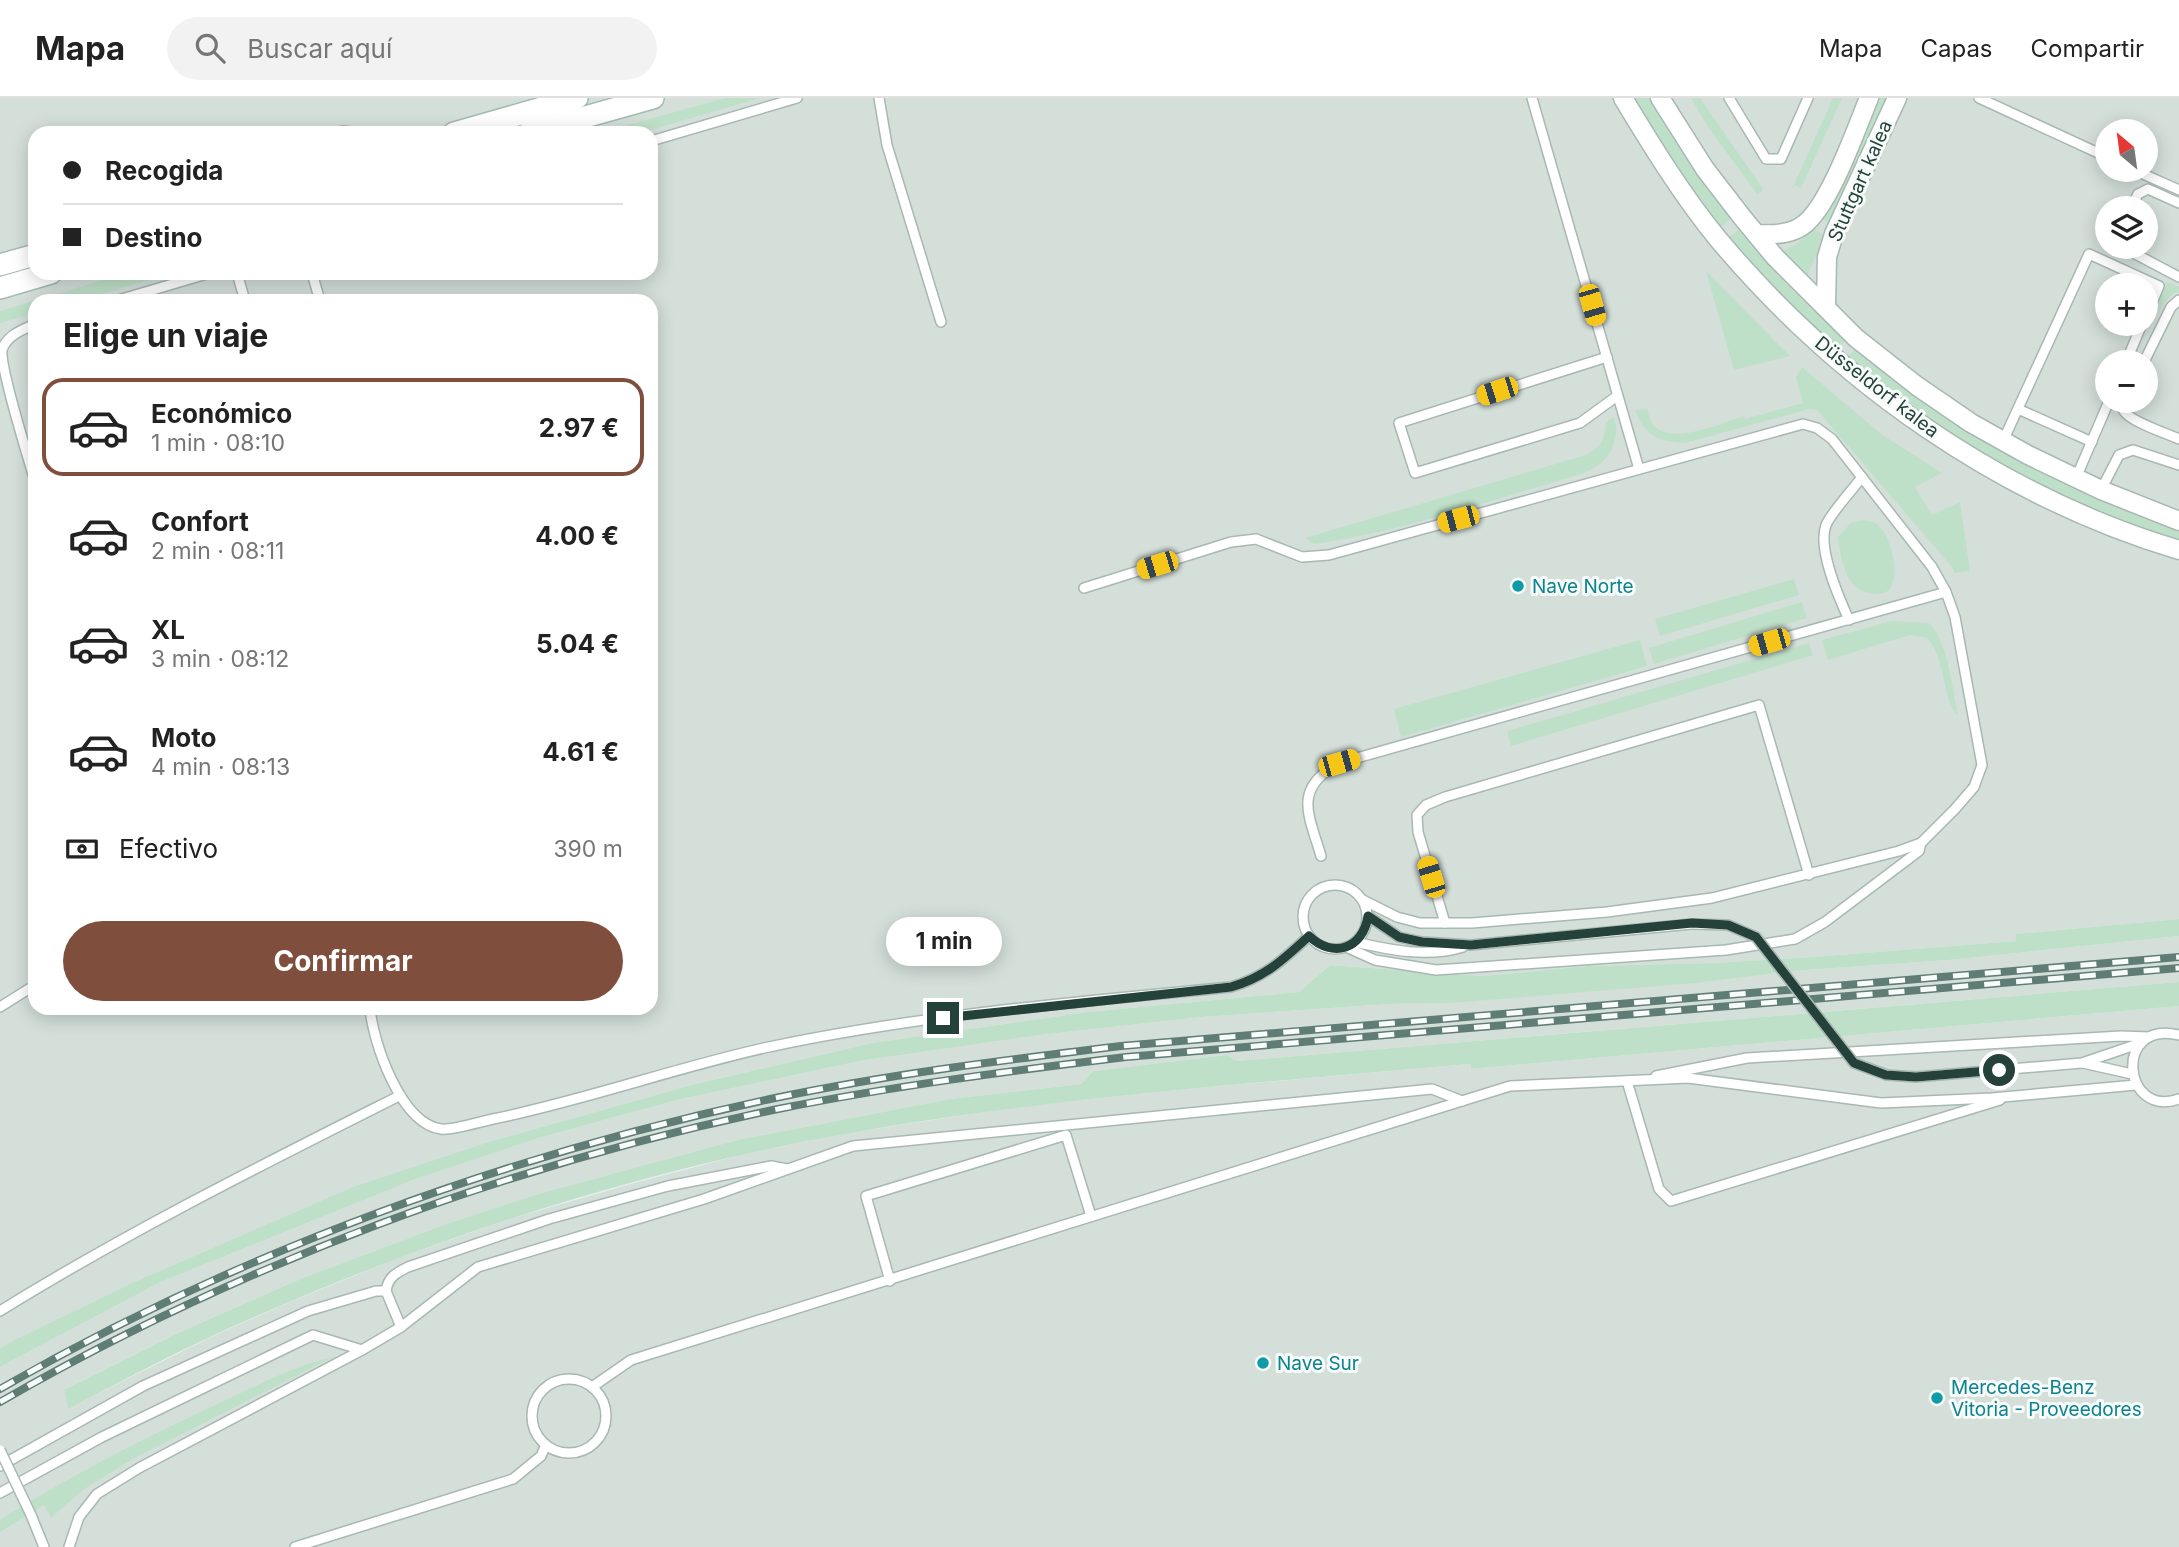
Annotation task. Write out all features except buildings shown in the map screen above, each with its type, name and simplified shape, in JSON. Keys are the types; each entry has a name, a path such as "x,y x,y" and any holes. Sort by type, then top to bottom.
{"street":[{"path":"477,126 557,101 578,98"},
{"name":"Düsseldorf kalea","path":"1623,98 1654,150 1717,238 1759,284 1837,360 1901,410 1956,448 2003,475 2070,508 2179,550"},
{"name":"Düsseldorf kalea","path":"1660,98 1705,169 1756,234 1775,257 1856,338 1917,386 1971,423 2101,490 2179,521"},
{"name":"Stuttgart kalea","path":"1756,234 1787,233 1801,228 1811,219 1827,194 1869,98"},
{"name":"Stuttgart kalea","path":"1826,306 1828,257 1835,234 1897,98"},
{"path":"551,126 642,99"},
{"path":"0,265 28,257"},
{"path":"0,288 28,280"}],"lane":[{"path":"658,139 797,98"},
{"path":"880,98 887,145 941,322"},
{"path":"1532,98 1639,468"},
{"path":"1729,98 1766,159 1781,159 1808,98"},
{"path":"1979,98 2095,151"},
{"path":"2158,181 2179,190"},
{"path":"2137,196 2148,189 2179,203"},
{"path":"2003,441 2088,254 2130,273"},
{"path":"2145,259 2179,277"},
{"path":"139,294 186,280"},
{"path":"2150,350 2171,307 2179,300"},
{"path":"0,338 28,327"},
{"path":"12,335 1,351 4,373 28,457"},
{"path":"1607,357 1399,423 1415,473 1580,423 1618,396"},
{"path":"2018,409 2092,442"},
{"path":"2076,478 2104,413"},
{"path":"2126,413 2179,439"},
{"path":"1084,588 1231,542 1256,540 1302,557 1329,555 1803,424 1817,428 1832,439 1932,567 1945,592 1955,617 1982,765 1974,787 1921,842 1899,851 1740,892 1685,902 1606,912 1420,923 1397,917 1363,900 1351,888 1329,884 1318,888 1304,905 1304,928 1309,936 1326,948 1350,945 1418,952 1449,951 1471,945"},
{"path":"2101,490 2119,455 2133,450 2179,465"},
{"path":"1849,620 1831,576 1826,553 1826,526 1862,477"},
{"path":"1321,856 1307,807 1309,791 1326,770 1339,763 1945,592"},
{"path":"1445,923 1418,832 1417,815 1426,806 1446,797 1759,705 1809,875"},
{"path":"1350,945 1374,960 1436,970 1714,951 1795,939 1825,922 1909,859 1919,851 1921,842"},
{"path":"1350,945 1366,926 1368,916 1363,900"},
{"path":"1368,916 1399,937 1422,942 1471,945 1692,923 1728,925 1756,937 1854,1063 1886,1075 1916,1077 2082,1063 2141,1043 2159,1033 2179,1035"},
{"path":"371,1015 372,1026 399,1096 410,1111 424,1122 442,1129 521,1113 763,1048 894,1024 1231,987 1254,980 1284,959 1309,936"},
{"path":"0,1007 28,989"},
{"path":"1627,1081 1747,1058 2121,1036 2149,1037"},
{"path":"2141,1043 2135,1052 2132,1074 2136,1084 2143,1093 2153,1099 2178,1102"},
{"path":"2082,1063 2132,1074"},
{"path":"592,1388 631,1360 1510,1086 1688,1079 1881,1103 2008,1096 2136,1084"},
{"path":"1627,1081 1659,1189 1671,1201 1986,1106 2008,1096"},
{"path":"69,1547 79,1517 97,1494 139,1468 401,1327 478,1267 704,1199 853,1146 1432,1089 1462,1101"},
{"path":"0,1311 174,1210 399,1096"},
{"path":"890,1281 866,1196 1066,1135 1091,1216"},
{"path":"401,1327 386,1291 387,1283 393,1275 408,1267 548,1219 668,1186 771,1166 788,1169"},
{"path":"0,1466 143,1386 296,1316 353,1296 386,1291"},
{"path":"0,1493 102,1437 313,1335 362,1350"},
{"path":"563,1380 575,1380 592,1388 603,1402 606,1414 601,1436 585,1450 575,1453 555,1451 546,1445 534,1428 532,1418 537,1397 545,1388 563,1380"},
{"path":"295,1547 513,1479 541,1456 546,1445"},
{"path":"0,1450 44,1547"}],"shaded area":[{"path":"0,98 2179,98 2179,919 2016,934 2017,941 1713,963 1588,966 1483,976 1330,965 1299,992 1088,1012 872,1043 691,1085 488,1142 354,1187 134,1282 0,1348"},
{"path":"2179,936 2179,982 1236,1061 1227,1055 1093,1071 1081,1084 950,1099 737,1140 538,1194 449,1223 300,1279 180,1332 64,1390 69,1408 211,1337 290,1302 396,1259 513,1218 745,1154 842,1134 1023,1106 1187,1089 1470,1064 1471,1069 2179,1006 2179,1547 0,1547 0,1367 161,1282 416,1179 539,1138 677,1100 860,1061 1040,1035 1202,1017 1390,1004 1452,1003 1792,971 1949,960"}],"green space":[{"path":"725,98 760,98 658,128 625,126"},
{"path":"1630,98 1653,98 1732,217 1719,229 1671,163"},
{"path":"1691,98 1700,98 1763,189 1758,195 1708,127"},
{"path":"1833,98 1842,98 1801,188 1794,185"},
{"path":"1879,98 1887,98 1831,224 1822,218 1830,207"},
{"path":"1740,228 1848,338 1836,351 1726,240"},
{"path":"1813,229 1826,236 1806,277 1783,251 1797,244"},
{"path":"1706,271 1790,356 1734,370"},
{"path":"104,280 149,280 100,294 57,294"},
{"path":"2167,282 2179,287 2179,292 2169,297 2158,312 2158,302"},
{"path":"28,303 28,315 0,323 0,311"},
{"path":"1857,347 1895,377 2179,527 2179,544 2074,505 1952,439 1846,360"},
{"path":"1802,367 1881,434 1942,473 1915,487 1932,515 1960,502 1970,571 1955,573 1817,410 1809,409 1685,443 1654,436 1643,426 1635,410 1647,409 1653,425 1661,431 1672,433 1697,431 1744,416 1745,419 1803,403 1796,377"},
{"path":"1613,417 1616,435 1609,454 1599,465 1581,474 1381,532 1314,544 1305,538 1586,455 1601,442 1606,423"},
{"path":"1863,520 1880,526 1892,552 1894,580 1890,589 1883,593 1867,593 1858,589 1843,566 1838,537 1851,523"},
{"path":"1794,579 1799,595 1660,636 1655,619"},
{"path":"1802,602 1807,618 1654,664 1649,648"},
{"path":"1892,621 1929,623 1936,632 1949,667 1958,716 1948,698 1938,657 1927,638 1910,635 1828,660 1822,640"},
{"path":"1640,640 1647,666 1401,737 1394,709"},
{"path":"1809,643 1813,655 1511,746 1507,731"},
{"path":"2179,919 2179,936 1949,960 1792,971 1695,983 1452,1003 1390,1004 1202,1017 1040,1035 860,1061 677,1100 539,1138 416,1179 161,1282 0,1367 0,1348 15,1340 134,1282 353,1187 488,1142 691,1085 872,1043 1088,1012 1299,992 1330,965 1483,976 1588,966 1713,963 2016,941 2016,934"},
{"path":"2179,982 2179,1006 1471,1069 1470,1064 1156,1092 1000,1110 845,1134 682,1169 522,1215 365,1271 288,1303 194,1345 68,1409 64,1390 180,1332 300,1279 449,1223 538,1194 737,1140 950,1099 1081,1084 1093,1071 1227,1055 1237,1061"},
{"path":"333,1357 131,1460 83,1490 51,1518 44,1505 0,1532 0,1520 112,1456 280,1375"}],"railway":[{"path":"0,1389 183,1294 376,1214 575,1148 675,1121 818,1089 948,1068 1121,1046 2179,957"},
{"path":"0,1402 91,1352 185,1306 280,1263 377,1225 576,1159 778,1109 864,1093 1126,1057 2179,968"}],"place":[{"name":"Nave Norte","path":"1518,586"},
{"name":"Nave Sur","path":"1263,1363"},
{"name":"Mercedes-Benz Vitoria - Proveedores","path":"1937,1398"}],"route":[{"path":"943,1018 1231,987 1254,980 1284,959 1309,936 1326,948 1336,949 1355,943 1362,935 1368,916 1399,937 1422,942 1471,945 1692,923 1728,925 1756,937 1854,1063 1886,1075 1916,1077 1999,1070"}]}
